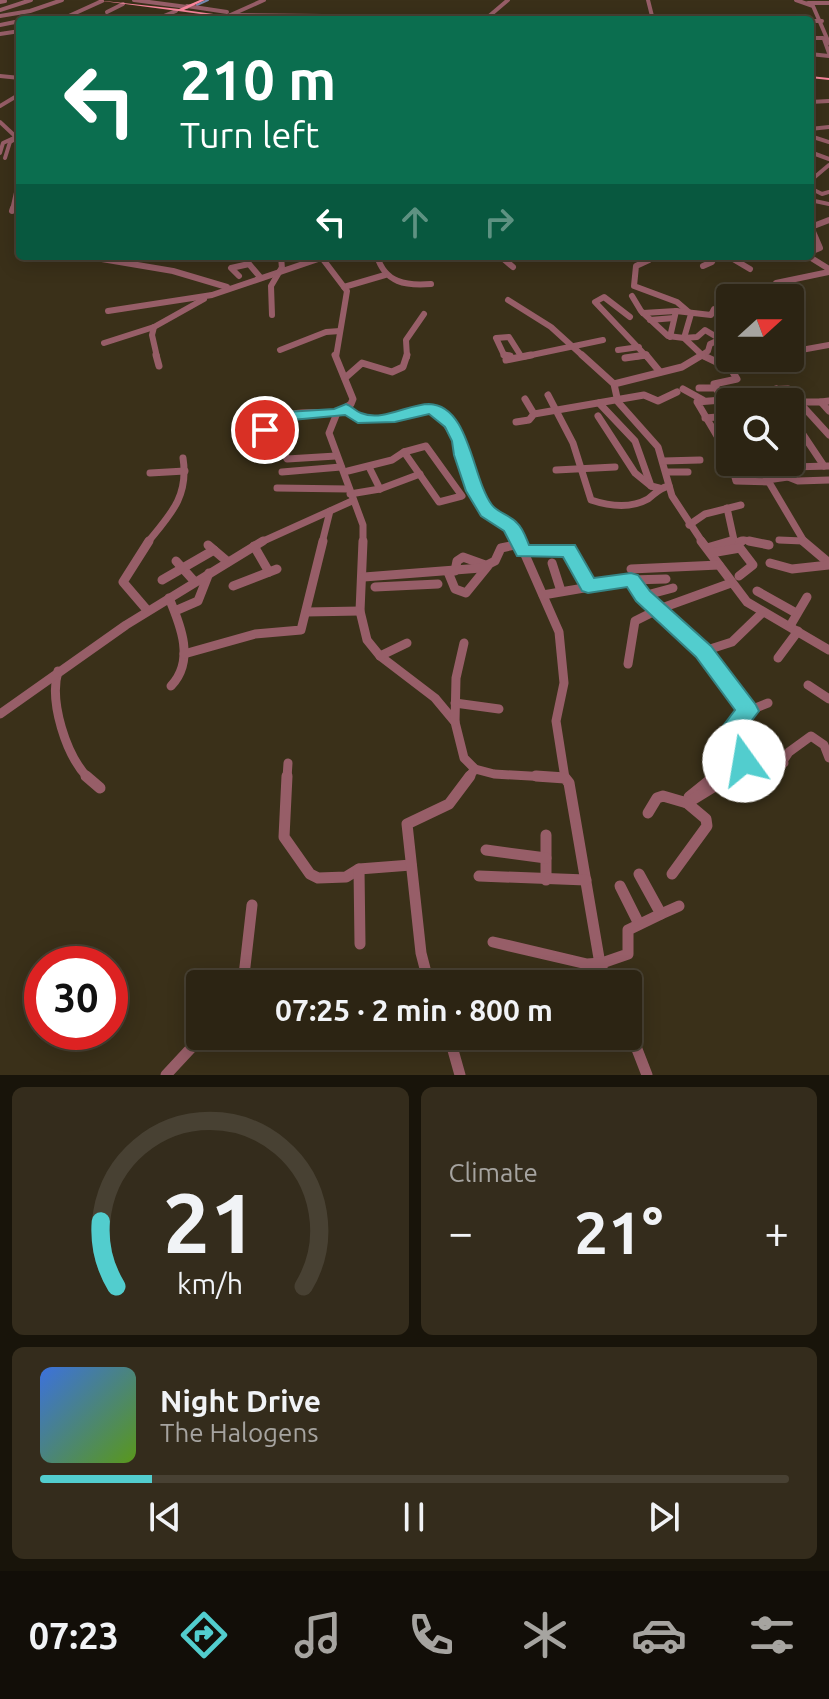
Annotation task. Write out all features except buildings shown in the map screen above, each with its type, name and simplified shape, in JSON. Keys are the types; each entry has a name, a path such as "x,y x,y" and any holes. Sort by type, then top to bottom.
{"main road":[{"path":"89,0 231,16"},
{"path":"100,1 180,9 201,0"}],"street":[{"path":"1,5 9,7 31,0"},
{"path":"0,16 30,11 62,0"},
{"path":"134,0 231,16 264,0"},
{"path":"160,3 168,0"},
{"path":"489,16 508,0"},
{"path":"794,0 829,3"},
{"path":"70,16 100,1"},
{"path":"814,2 829,43"},
{"path":"107,12 123,4"},
{"path":"163,16 180,9"},
{"path":"168,16 180,9"},
{"path":"822,18 823,38 829,55"},
{"path":"0,25 15,22"},
{"path":"814,38 823,38"},
{"path":"814,106 818,109"},
{"path":"0,122 16,136"},
{"path":"0,153 4,141 16,138"},
{"path":"5,158 10,142 16,139"},
{"path":"814,177 829,162"},
{"path":"12,211 16,193"},
{"path":"814,234 820,248 814,251"},
{"path":"111,260 190,275 213,287 236,286"},
{"path":"144,265 148,260"},
{"path":"272,315 271,286 282,269 281,260"},
{"path":"104,343 154,327 212,295 314,260"},
{"path":"265,430 270,421 284,416 337,413 351,404 353,395 335,355 347,296 327,260"},
{"path":"379,260 385,275 392,281 411,286 431,284"},
{"path":"505,260 513,267"},
{"path":"649,260 636,266 634,286 647,294 677,300 690,312"},
{"path":"703,266 713,260"},
{"path":"735,260 750,269"},
{"path":"237,274 252,268 260,277"},
{"path":"776,283 829,270"},
{"path":"344,287 385,275"},
{"path":"108,311 212,295"},
{"path":"632,296 643,313 670,337 697,337 705,330 716,337"},
{"path":"630,317 604,297 595,302 660,372"},
{"path":"508,300 551,327 614,384 618,402 655,441 669,486 689,525 747,602 829,650"},
{"path":"650,320 690,312 713,315 716,309"},
{"path":"684,338 690,312"},
{"path":"643,313 675,315"},
{"path":"345,378 352,367 362,363 375,364 392,372 403,367 407,356 406,340 424,314"},
{"path":"670,337 675,315"},
{"path":"154,327 152,335 159,366"},
{"path":"280,350 326,332 340,331"},
{"path":"684,338 702,355 716,362"},
{"path":"506,360 603,340"},
{"path":"614,384 682,367 708,351 710,344 716,341"},
{"path":"804,349 829,345"},
{"path":"618,350 639,347"},
{"path":"625,358 646,355"},
{"path":"700,389 716,388 716,383 737,379 733,372"},
{"path":"516,422 529,420 534,414 645,395 658,401 680,391 700,399 716,400"},
{"path":"548,395 573,443 588,497 598,502 643,504 651,499 655,487 635,441 599,403"},
{"path":"525,399 534,414"},
{"path":"716,400 697,401 716,434"},
{"path":"804,402 825,402 829,411"},
{"path":"346,408 358,419 395,418 431,409 447,420 461,441 462,455 474,491 487,512 511,527 522,548 559,632 563,652 564,683 556,721 565,778 574,797 603,970"},
{"path":"804,408 829,435"},
{"path":"337,413 329,433 363,525 361,625 367,640 380,656 435,698 455,722"},
{"path":"284,416 281,446 287,459 336,456"},
{"path":"598,416 614,435 634,474 655,487 669,486"},
{"path":"705,418 716,417"},
{"path":"804,434 827,466"},
{"path":"282,472 369,467 392,460 404,452 412,447 427,447 462,496 439,502 404,452"},
{"path":"147,610 123,582 129,567 181,493 185,471 183,458"},
{"path":"663,461 700,460"},
{"path":"788,477 791,467 827,466"},
{"path":"369,467 380,489"},
{"path":"556,470 615,467"},
{"path":"150,473 185,471"},
{"path":"667,472 688,472"},
{"path":"277,488 350,495 380,489 420,474"},
{"path":"735,476 736,481 768,481 788,477 829,480"},
{"path":"765,476 803,541 829,564"},
{"path":"0,714 147,610 254,546 330,511 350,495"},
{"path":"689,525 705,514 741,505"},
{"path":"709,551 734,540 727,508"},
{"path":"184,654 255,634 301,630 330,511"},
{"path":"709,551 742,540 769,545"},
{"path":"779,540 803,541"},
{"path":"233,586 273,571 254,546"},
{"path":"162,580 179,565 211,547 228,562"},
{"path":"452,571 455,589 462,593 468,591 495,561 501,548 568,550 588,586"},
{"path":"709,551 740,548 753,565 739,576"},
{"path":"643,557 648,572"},
{"path":"552,563 563,591"},
{"path":"770,563 782,569 795,570 829,564"},
{"path":"179,565 195,582"},
{"path":"631,569 648,572 719,565"},
{"path":"364,577 488,566"},
{"path":"175,611 198,601 209,573"},
{"path":"402,575 402,586"},
{"path":"543,595 631,580 666,579"},
{"path":"631,580 643,596 704,651 746,715 783,761"},
{"path":"628,664 635,621 731,583"},
{"path":"375,587 402,586 414,590 438,584"},
{"path":"643,596 673,588"},
{"path":"747,602 759,589 796,613"},
{"path":"778,658 794,628 796,613 807,597"},
{"path":"169,598 175,611 184,654 183,670 171,686"},
{"path":"306,612 360,611"},
{"path":"704,651 732,642 762,613"},
{"path":"380,656 407,643"},
{"path":"464,643 456,678 455,722 464,758 475,769 494,774 565,778"},
{"path":"58,671 54,683 68,741 82,772 100,788"},
{"path":"808,685 828,698"},
{"path":"455,703 499,709"},
{"path":"688,800 731,763 743,748 734,726 768,703"},
{"path":"754,773 780,766 789,752 808,737 826,743 829,758"},
{"path":"288,763 285,782 286,841 313,876 346,877 359,869 411,865"},
{"path":"425,970 411,865 409,821 431,815 449,804 475,769"},
{"path":"648,813 657,798 663,796 688,800 706,819 707,826 672,874"},
{"path":"546,835 546,880"},
{"path":"486,850 546,858"},
{"path":"359,869 360,944"},
{"path":"639,874 661,914"},
{"path":"479,876 586,880"},
{"path":"620,886 639,924"},
{"path":"245,970 252,905"},
{"path":"493,942 541,953 566,963 600,964 628,954 627,932 679,906"},
{"path":"166,1075 189,1050"},
{"path":"453,1050 460,1075"},
{"path":"637,1050 647,1075"}],"waterway":[{"path":"197,5 208,0"}],"route":[{"path":"265,430 276,417 337,413 346,408 358,419 395,418 428,409 434,411 451,424 461,441 462,455 474,491 487,512 511,527 523,551 568,550 588,586 631,580 643,596 704,651 748,711 744,719 734,726 743,748 744,761"}]}
